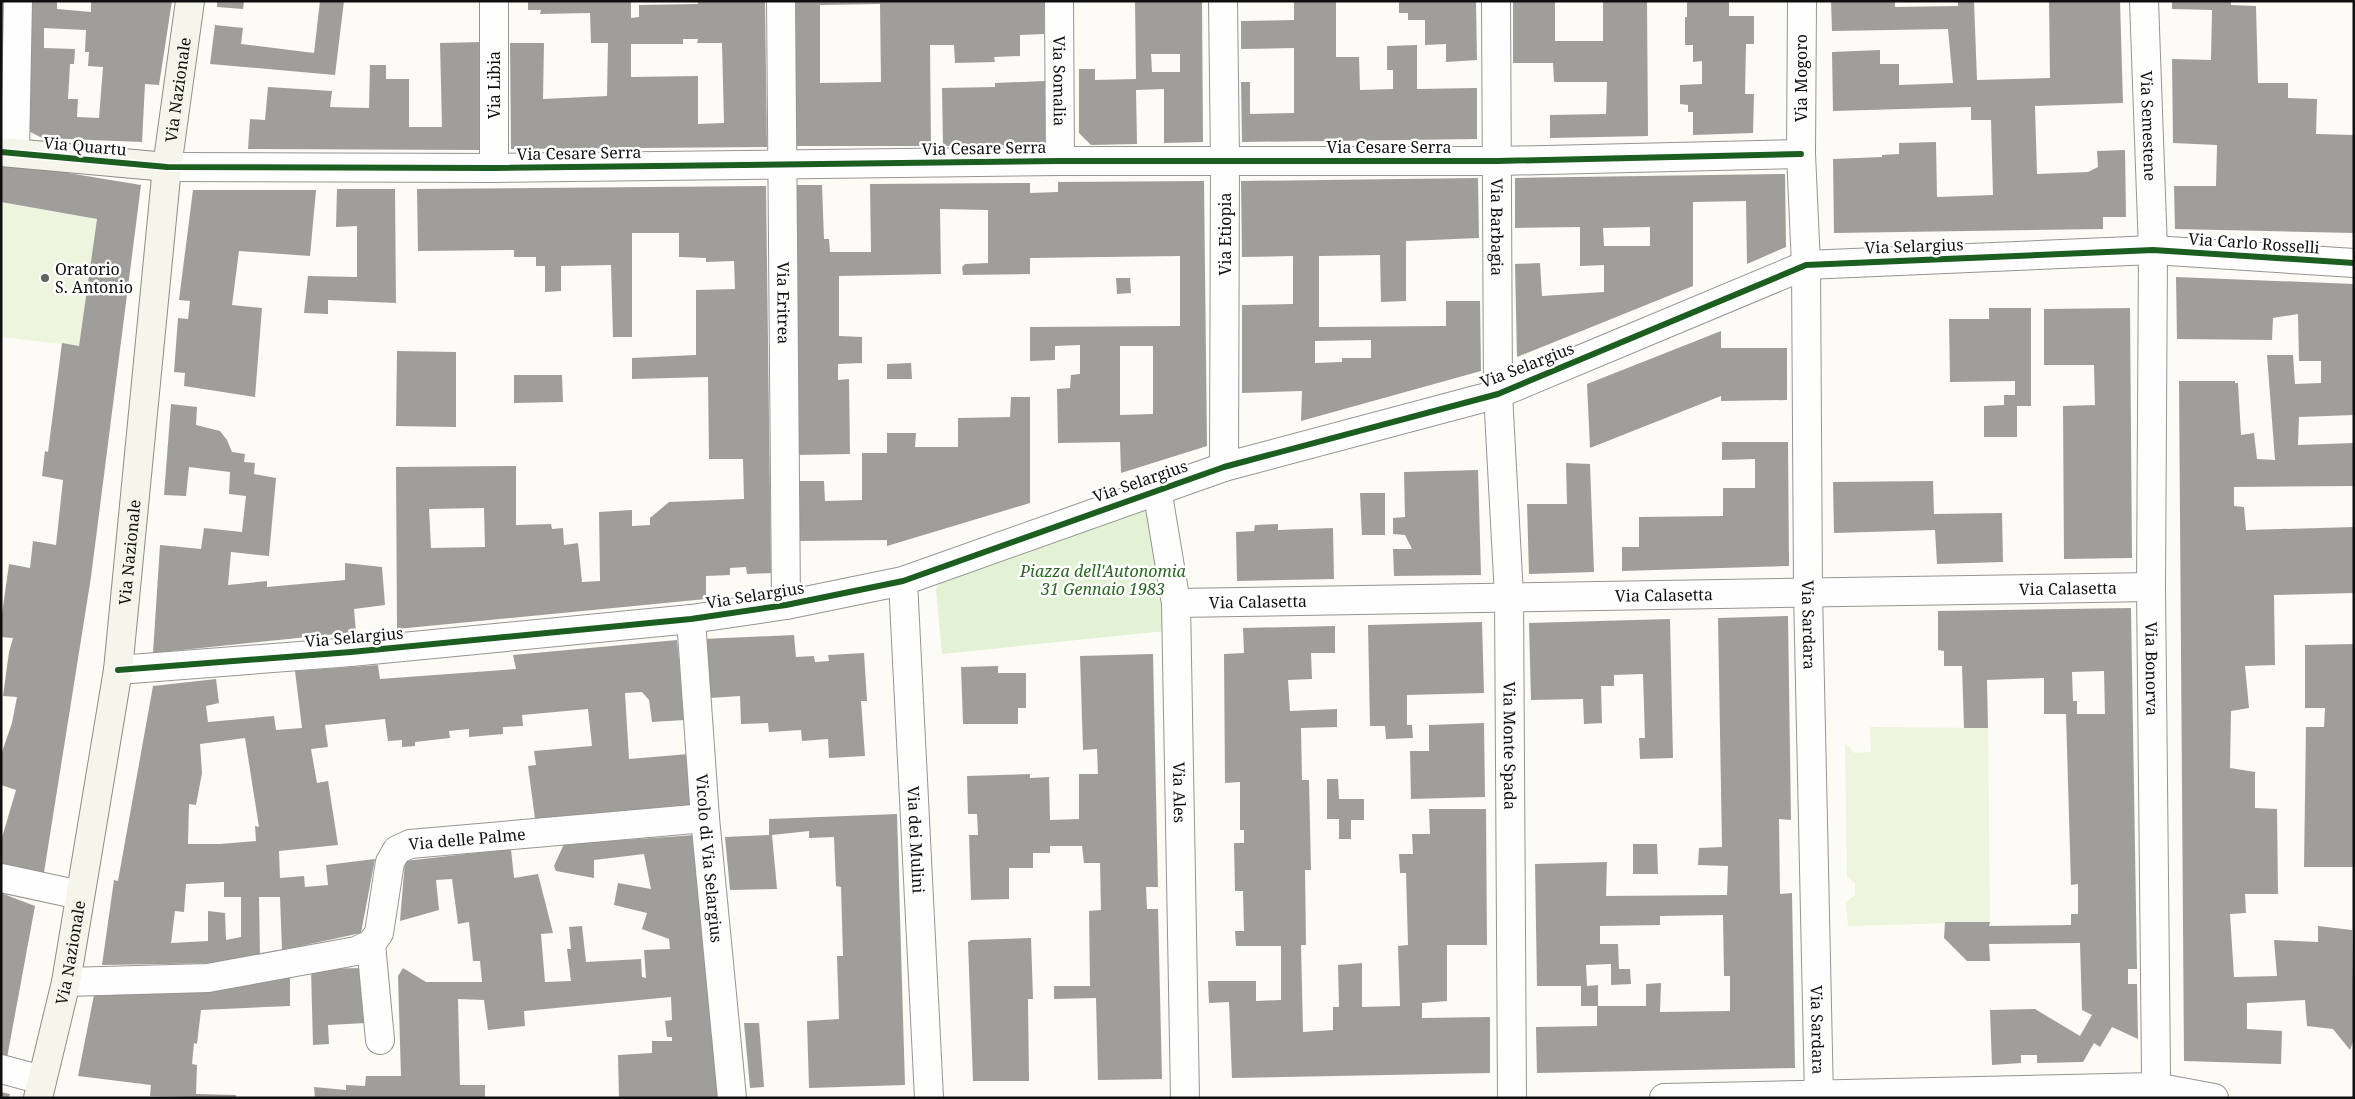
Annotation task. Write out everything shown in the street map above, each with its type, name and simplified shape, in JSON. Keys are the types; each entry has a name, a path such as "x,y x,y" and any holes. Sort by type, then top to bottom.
{"street":[{"path":"8,152 18,1"},
{"name":"Via Nazionale","path":"40,1089 66,982 118,670 167,167 190,1"},
{"name":"Via Libia","path":"494,1 494,168"},
{"name":"Via Eritrea","path":"781,1 786,605"},
{"name":"Via Somalia","path":"1060,1 1060,161"},
{"name":"Via Etiopia","path":"1222,1 1225,161 1224,467"},
{"name":"Via Barbagia","path":"1496,1 1498,394"},
{"name":"Via Mogoro","path":"1801,154 1802,1"},
{"name":"Via Semestene","path":"2144,1 2153,250"},
{"name":"Via Quartu","path":"8,152 167,167"},
{"name":"Via Cesare Serra","path":"167,167 494,168 1060,161 1498,161 1801,154"},
{"name":"Via Sardara","path":"1801,154 1806,265 1808,592 1819,1097"},
{"name":"Via Carlo Rosselli","path":"2153,250 2354,263"},
{"name":"Via Selargius","path":"118,670 351,652 691,619 786,605 903,581 1157,489 1224,467 1498,394 1806,265 2153,250"},
{"name":"Via Bonorva","path":"2153,250 2151,587 2155,1087"},
{"name":"Via Monte Spada","path":"1498,394 1509,596 1512,1098"},
{"name":"Via Ales","path":"1157,489 1176,603 1185,1098"},
{"name":"Via dei Mulini","path":"903,581 929,1098"},
{"name":"Via Calasetta","path":"1176,603 1509,596 2151,587"},
{"name":"Vicolo di Via Selargius","path":"691,619 705,818 732,1098"},
{"name":"Via delle Palme","path":"371,944 379,933 390,862 397,850 410,844 705,818"},
{"path":"1,878 80,895"},
{"path":"66,982 208,978 356,950 371,944 380,1040"},
{"path":"1,1069 40,1089"},
{"path":"1664,1098 1819,1097 2155,1087 2214,1098"}],"green space":[{"name":"Oratorio S. Antonio","path":"1,202 97,219 79,346 1,337"},
{"name":"Piazza dell'Autonomia 31 Gennaio 1983","path":"1144,506 1155,519 1165,631 942,654 936,589 941,581"},
{"path":"1870,727 1988,728 1990,922 1848,926 1846,902 1855,895 1855,883 1847,877 1845,743 1855,753 1871,752"}],"building":[{"path":"1,1 9,1 6,136 1,136"},
{"path":"31,1 57,1 57,9 91,12 91,1 172,1 159,85 145,84 142,142 42,138 23,128","holes":["44,28 86,30 85,52 89,52 88,66 103,67 99,118 77,117 78,99 68,99 70,64 74,64 75,49 44,48"]},
{"path":"217,1 244,1 243,9 217,7"},
{"path":"320,1 344,1 335,75 210,64 215,25 243,28 241,44 314,53"},
{"path":"528,1 631,1 631,18 639,17 639,5 698,4 698,1 765,1 767,147 511,149 510,43 544,43 543,99 607,96 608,43 591,43 590,13 540,14 541,10 528,10","holes":["683,39 698,39 697,43 722,43 724,123 698,124 698,76 631,77 631,44 683,44"]},
{"path":"794,1 1044,1 1044,34 1020,35 1020,56 994,57 995,62 955,63 954,45 930,45 931,146 796,146","holes":["880,4 881,82 820,83 820,5"]},
{"path":"1135,1 1202,1 1203,142 1164,143 1164,89 1136,90 1137,144 1091,145 1079,133 1079,69 1095,69 1095,80 1136,79","holes":["1151,54 1180,54 1180,72 1152,72"]},
{"path":"1294,1 1336,1 1336,57 1359,57 1360,90 1393,89 1393,70 1387,70 1387,46 1417,45 1417,89 1477,88 1477,139 1242,142 1241,82 1250,82 1250,114 1294,113 1294,48 1241,49 1241,21 1294,20"},
{"path":"1399,1 1476,1 1477,60 1446,62 1446,44 1425,45 1425,20 1408,20 1408,13 1399,13"},
{"path":"1513,1 1555,1 1555,41 1603,41 1603,1 1647,1 1648,136 1550,138 1550,115 1606,114 1607,82 1554,82 1553,63 1513,63"},
{"path":"1687,1 1729,1 1729,16 1754,16 1754,44 1746,44 1745,94 1754,94 1753,133 1693,135 1693,112 1688,112 1688,105 1680,104 1680,85 1702,84 1702,61 1693,62 1693,45 1685,45"},
{"path":"1831,1 1895,1 1895,7 1958,6 1958,1 1974,1 1977,80 2050,78 2049,1 2120,1 2123,103 2035,106 2037,174 2088,172 2098,167 2097,151 2125,150 2126,217 2103,217 2103,229 1834,233 1833,159 1882,157 1882,155 1899,154 1899,143 1936,142 1937,197 1993,195 1991,120 1971,120 1971,107 1833,111 1832,52 1880,50 1880,64 1899,64 1899,85 1953,83 1948,29 1832,31"},
{"path":"2172,1 2231,1 2231,5 2256,6 2258,83 2288,83 2288,98 2317,99 2316,134 2354,135 2354,233 2175,229 2174,186 2216,186 2217,145 2173,143 2172,59 2211,60 2212,10 2172,9"},
{"path":"482,42 482,150 248,149 250,119 265,120 268,87 332,91 330,107 369,108 370,65 386,65 386,79 409,79 409,127 442,127 440,43"},
{"path":"1045,81 1045,145 943,146 942,88 995,87 995,83"},
{"path":"1,162 141,185 91,577 42,885 1,872 1,841 16,790 1,785 1,755 12,723 17,697 3,696 9,652 13,638 1,637 1,621 9,564 30,568 33,541 56,545 63,480 42,476 45,451 48,452 62,343 79,346 97,219 1,202"},
{"path":"1785,174 1786,247 1747,264 1746,201 1693,202 1693,286 1517,357 1515,264 1540,263 1542,296 1604,292 1604,265 1580,266 1580,227 1515,228 1515,178","holes":["1650,227 1650,246 1604,246 1603,228"]},
{"path":"1478,178 1479,238 1406,241 1406,301 1381,302 1380,255 1319,256 1319,327 1446,326 1446,301 1480,301 1481,371 1301,421 1302,391 1242,393 1242,305 1293,304 1293,256 1242,257 1241,181","holes":["1371,340 1371,358 1342,358 1342,362 1315,363 1315,341"]},
{"path":"1204,181 1207,446 1121,473 1120,442 1058,443 1057,389 1070,388 1071,375 1080,374 1080,345 1055,346 1055,360 1030,361 1030,327 1180,326 1180,256 1030,258 1030,274 963,275 962,267 965,264 988,263 988,210 940,209 941,274 839,276 839,336 862,337 862,363 838,364 838,380 849,379 850,454 799,455 796,185 822,185 824,239 829,239 830,252 871,252 870,184 1030,183 1030,193 1058,192 1058,182","holes":["1120,346 1153,346 1153,414 1120,415"]},
{"path":"766,186 771,573 747,574 746,567 730,568 730,575 706,576 706,599 397,629 396,467 516,466 516,525 551,524 552,529 563,528 564,545 578,543 582,582 600,581 599,512 632,510 632,526 650,525 650,518 669,502 744,499 743,459 709,459 708,377 632,379 632,358 696,355 696,290 735,289 734,261 706,262 706,258 679,257 679,233 632,233 632,337 613,337 611,265 561,266 561,291 545,292 545,266 536,266 536,257 514,257 514,250 418,251 417,189","holes":["484,508 485,547 431,548 429,509"]},
{"path":"337,189 395,189 396,303 328,300 328,314 304,313 308,276 357,277 357,226 336,227"},
{"path":"193,190 316,190 310,256 239,251 232,305 262,308 255,397 184,386 185,373 174,372 178,318 188,319 190,301 179,300"},
{"path":"2176,277 2354,284 2354,415 2299,417 2298,445 2354,443 2354,486 2234,487 2234,506 2244,507 2246,530 2354,527 2354,593 2274,595 2275,665 2245,666 2249,708 2231,711 2230,768 2255,772 2255,808 2277,809 2278,894 2245,894 2246,913 2230,914 2234,977 2277,976 2274,940 2318,942 2318,926 2352,930 2354,1039 2350,1050 2333,1029 2307,1026 2305,1000 2247,1003 2247,1029 2282,1031 2281,1064 2184,1061 2179,381 2235,381 2235,383 2238,383 2241,435 2254,433 2257,459 2275,460 2267,355 2293,355 2295,384 2321,383 2321,361 2299,361 2298,314 2273,318 2272,340 2177,339"},
{"path":"1116,278 1130,278 1131,293 1117,294"},
{"path":"1989,308 2031,308 2031,406 2017,406 2017,437 1984,437 1984,406 2004,405 2004,395 2015,395 2015,381 1950,382 1949,319 1989,319"},
{"path":"2130,308 2132,558 2064,559 2063,406 2095,405 2094,365 2044,365 2044,309"},
{"path":"1721,331 1721,348 1787,348 1787,400 1721,401 1721,396 1590,448 1587,384"},
{"path":"397,351 456,352 456,427 396,426"},
{"path":"911,363 912,379 887,379 887,364"},
{"path":"514,375 562,375 563,402 514,403"},
{"path":"1011,397 1030,397 1030,503 887,546 887,540 800,541 799,481 824,481 825,501 862,500 862,453 887,453 887,433 916,433 915,447 958,447 958,418 1010,417"},
{"path":"171,404 197,407 196,425 220,431 227,440 232,452 245,454 244,462 255,463 254,474 276,478 269,556 231,552 228,585 267,581 267,587 345,580 345,563 382,567 385,605 354,609 356,632 153,653 160,545 201,549 204,528 242,532 246,496 229,494 230,472 189,467 186,496 164,495"},
{"path":"1722,442 1788,442 1789,566 1622,571 1622,547 1639,547 1639,517 1723,516 1723,488 1755,488 1755,459 1722,460"},
{"path":"1566,463 1590,464 1594,572 1529,574 1527,504 1567,504"},
{"path":"1478,470 1481,575 1394,576 1393,549 1412,549 1405,535 1393,534 1393,518 1405,517 1404,472"},
{"path":"1933,481 1934,514 2002,513 2003,562 1937,564 1935,530 1834,533 1833,482"},
{"path":"1360,493 1385,493 1385,535 1362,535"},
{"path":"1278,524 1278,530 1333,528 1334,579 1237,581 1236,532 1254,531 1255,525"},
{"path":"2131,608 2137,969 2128,969 2128,984 2137,984 2138,1039 2112,1027 2100,1047 2094,1043 2083,1062 2037,1063 2037,1055 2021,1055 2021,1063 1992,1065 1990,1010 2035,1009 2080,1036 2092,1015 2082,1010 2080,943 1989,944 1990,961 1967,961 1944,938 1945,922 1990,922 1989,926 2071,925 2071,914 2078,914 2078,884 2071,885 2066,714 2044,714 2044,678 1987,680 1988,728 1964,728 1962,666 1944,666 1944,651 1938,650 1938,611","holes":["2104,671 2105,714 2077,714 2077,701 2073,701 2072,672"]},
{"path":"1788,616 1791,820 1779,819 1780,894 1792,893 1795,1068 1537,1073 1536,1027 1597,1026 1597,1006 1581,1006 1581,986 1537,986 1535,864 1607,862 1606,896 1727,895 1728,866 1698,865 1699,848 1722,847 1718,618","holes":["1723,915 1724,976 1730,976 1730,1011 1660,1012 1661,983 1646,984 1646,1006 1598,1006 1598,985 1587,986 1586,965 1611,964 1611,985 1631,984 1630,969 1619,969 1618,944 1600,944 1600,926 1660,925 1660,916"]},
{"path":"1670,619 1673,758 1640,759 1639,738 1645,738 1643,674 1614,675 1614,686 1601,686 1602,723 1584,724 1583,699 1531,700 1529,623"},
{"path":"1482,622 1484,693 1407,695 1407,725 1412,725 1413,738 1386,739 1385,726 1370,726 1368,625"},
{"path":"1335,626 1335,653 1311,653 1312,679 1288,680 1290,711 1337,709 1337,727 1301,728 1302,780 1309,780 1311,870 1305,870 1306,945 1301,945 1303,1032 1333,1030 1333,1007 1339,1007 1338,965 1362,963 1362,1007 1400,1006 1398,946 1408,945 1406,873 1400,873 1399,854 1413,854 1412,834 1430,834 1429,809 1486,809 1487,945 1447,945 1447,1001 1422,1003 1422,1018 1490,1017 1490,1073 1232,1078 1229,1002 1209,1003 1208,981 1256,981 1256,1001 1281,1000 1281,946 1236,946 1235,931 1244,931 1243,891 1235,891 1234,843 1244,843 1244,830 1240,830 1240,782 1225,783 1224,654 1244,653 1243,628"},
{"path":"794,635 796,657 814,656 815,662 829,661 828,655 864,653 867,701 861,701 865,756 829,758 828,739 802,741 801,730 769,732 768,723 741,724 740,696 710,698 703,639"},
{"path":"677,640 685,720 652,722 649,700 642,692 625,693 629,759 689,754 694,806 535,819 528,766 536,765 534,751 592,746 588,709 522,715 523,726 503,727 503,734 469,737 469,729 449,731 450,738 415,742 415,746 402,747 402,740 388,741 385,719 325,725 328,747 311,749 317,783 328,781 338,845 279,851 280,878 304,876 305,887 328,885 326,865 375,859 361,933 282,950 280,897 259,897 260,956 227,963 102,965 114,880 118,881 153,686 216,679 219,703 206,706 208,722 274,716 276,730 302,728 295,671 378,665 380,679 516,669 513,655","holes":["245,738 259,827 255,826 256,841 188,844 189,804 196,805 202,773 200,744","224,882 224,897 241,897 241,937 226,940 225,913 208,911 208,941 171,943 175,911 184,912 186,884"]},
{"path":"2354,644 2354,867 2304,867 2306,727 2324,727 2325,708 2305,708 2305,645"},
{"path":"1153,654 1158,887 1146,887 1147,909 1158,909 1162,1079 1098,1080 1096,998 1054,999 1054,986 1090,986 1089,911 1101,910 1100,863 1084,863 1082,846 1050,846 1050,853 1033,853 1033,868 1009,868 1009,899 971,900 969,835 978,835 977,814 968,814 967,776 1030,774 1030,778 1049,777 1050,820 1079,819 1079,774 1098,774 1097,749 1083,750 1080,656"},
{"path":"998,666 998,673 1026,673 1026,708 1018,708 1018,724 963,724 961,667"},
{"path":"1484,723 1485,797 1411,799 1410,751 1429,751 1429,725"},
{"path":"1327,779 1338,779 1339,799 1364,799 1364,820 1351,820 1351,839 1339,839 1339,819 1327,819"},
{"path":"897,814 905,1085 809,1088 807,1021 839,1019 837,956 843,956 841,887 836,886 834,837 809,838 809,831 772,835 777,889 730,890 725,837 769,835 769,819"},
{"path":"696,835 715,994 718,1097 619,1098 618,1055 652,1053 652,1041 672,1041 672,1037 667,1037 665,1021 672,1020 671,997 524,1011 525,1026 488,1030 484,1000 458,999 460,1085 485,1085 485,1098 315,1098 314,1087 346,1090 346,1085 365,1086 366,1076 401,1076 398,976 403,968 426,982 482,982 480,961 473,961 469,922 458,924 452,879 436,880 439,910 400,921 405,861 511,849 514,878 538,874 553,933 541,934 545,982 571,981 567,949 571,949 569,927 582,926 586,962 641,959 642,977 646,978 644,950 670,949 669,939 642,929 647,913 614,905 618,883 651,889 644,854 594,860 594,878 556,871 554,866 564,844"},
{"path":"1633,844 1657,844 1658,874 1633,874"},
{"path":"1,893 35,906 7,1058 1,1056"},
{"path":"1031,938 1033,999 1028,999 1029,1081 973,1081 968,942 971,940"},
{"path":"363,968 366,1023 328,1025 329,1044 313,1045 311,969"},
{"path":"290,973 290,1006 201,1010 197,1044 194,1043 192,1064 197,1065 196,1094 236,1095 236,1098 150,1096 151,1085 78,1076 95,990"},
{"path":"744,1023 759,1023 764,1087 750,1088"},
{"path":"1,1092 10,1094 9,1098 1,1098"}],"cycle path":[{"path":"1,152 167,167 494,168 1060,161 1498,161 1801,154"},
{"path":"118,670 351,652 691,619 786,605 903,581 1224,467 1498,394 1806,265 2153,250 2354,263"}],"place":[{"name":"Oratorio S. Antonio","path":"45,278"}]}
